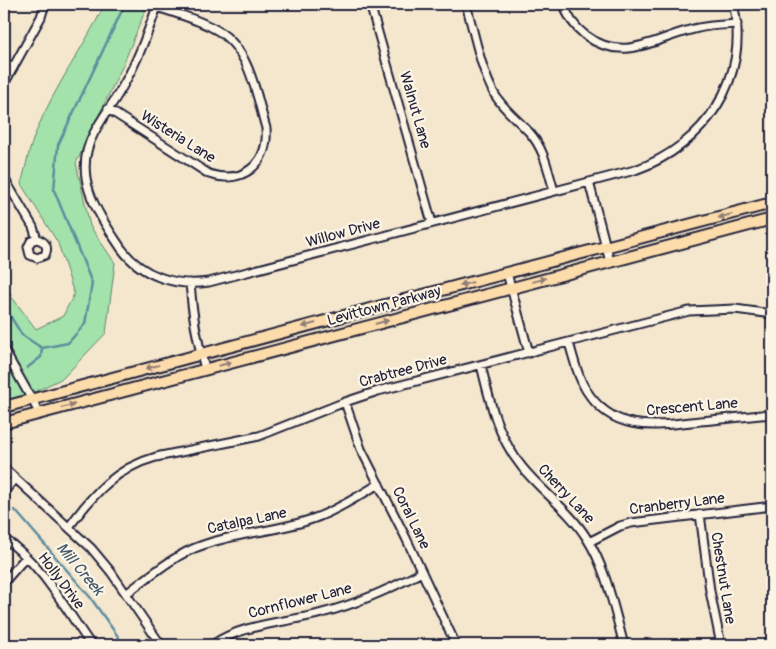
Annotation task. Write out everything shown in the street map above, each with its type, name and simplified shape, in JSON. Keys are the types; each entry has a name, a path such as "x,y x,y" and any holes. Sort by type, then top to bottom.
{"main road":[{"name":"Levittown Parkway","path":"4,407 772,204"},
{"name":"Levittown Parkway","path":"4,423 772,219"}],"street":[{"path":"4,84 41,17 45,4"},
{"name":"Walnut Lane","path":"370,4 432,223"},
{"path":"466,4 491,87 501,105 528,131 538,144 554,191"},
{"path":"564,4 569,17 582,32 599,43 618,48 644,46 699,27 737,24"},
{"name":"Willow Drive","path":"157,5 137,61 94,132 86,152 85,174 89,195 114,238 134,262 158,277 180,283 190,283 209,282 589,182 647,166 664,158 693,136 716,108 729,80 736,51 737,24 733,4"},
{"name":"Wisteria Lane","path":"108,109 209,174 218,177 234,177 249,171 263,154 267,138 266,128 248,65 239,49 223,33 211,26 157,5"},
{"path":"4,62 13,68"},
{"path":"4,178 33,227 37,239"},
{"path":"589,182 610,262"},
{"path":"507,273 529,352"},
{"path":"190,283 191,302 205,369"},
{"name":"Crabtree Drive","path":"69,526 93,497 115,476 140,462 156,457 260,436 378,391 697,310 735,309 772,314"},
{"name":"Crescent Lane","path":"569,343 578,372 587,391 605,410 628,422 655,426 772,414"},
{"path":"4,350 40,414"},
{"name":"Cherry Lane","path":"481,365 494,417 509,447 522,467 567,511 590,542 601,568 624,645"},
{"name":"Coral Lane","path":"345,402 361,449 456,645"},
{"path":"4,468 69,526 103,562 161,645"},
{"path":"4,492 15,478"},
{"name":"Catalpa Lane","path":"126,594 186,552 214,541 285,528 317,518 379,484"},
{"name":"Cranberry Lane","path":"590,542 626,524 772,506"},
{"name":"Chestnut Lane","path":"700,514 710,591 721,645"},
{"name":"Holly Drive","path":"4,538 36,566 88,644"},
{"path":"4,582 26,557"},
{"name":"Cornflower Lane","path":"212,645 248,628 302,618 349,605 422,572"}],"green space":[{"path":"105,4 148,4 123,65 76,163 90,226 115,263 106,333 63,378 34,392 4,401 4,347 9,345 4,337 4,277 11,296 36,329 63,316 74,294 58,243 21,184 31,144 43,115"}],"waterway":[{"path":"4,306 22,335 42,348 68,343 85,324 92,283 54,190 58,145 125,4"},
{"path":"27,368 41,357 42,348"},
{"name":"Mill Creek","path":"15,510 90,597 124,645"}]}
